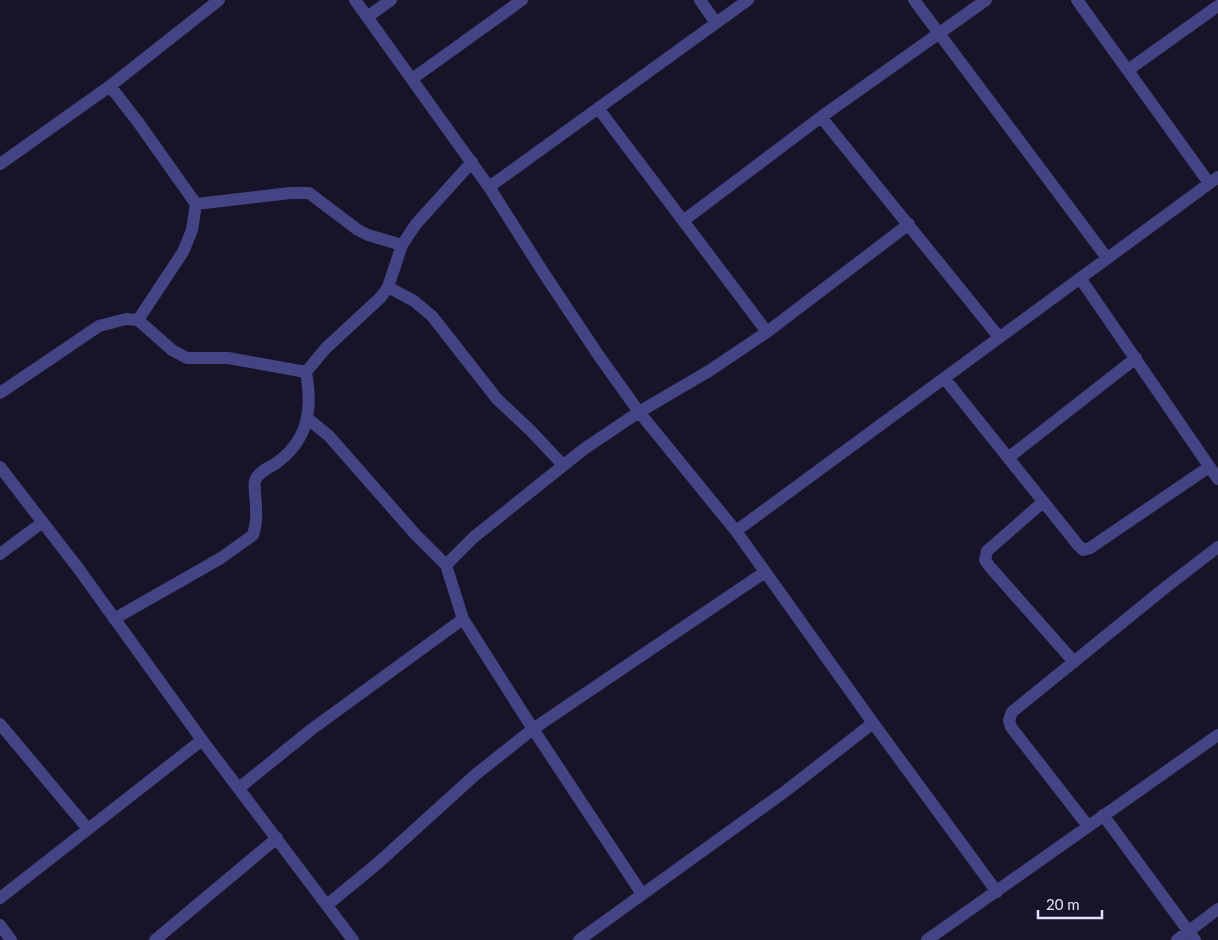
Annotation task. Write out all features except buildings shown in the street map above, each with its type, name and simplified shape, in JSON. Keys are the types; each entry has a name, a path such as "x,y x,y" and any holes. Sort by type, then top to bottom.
{"street":[{"path":"0,164 110,86 219,0"},
{"path":"355,0 472,162 550,283 639,412 736,531 997,892"},
{"path":"367,16 391,0"},
{"path":"412,79 522,0"},
{"path":"700,0 716,23"},
{"path":"489,187 748,0"},
{"path":"914,0 1107,258"},
{"path":"683,221 821,117 986,0"},
{"path":"736,531 1213,180 1128,70 1077,0"},
{"path":"1128,70 1218,6"},
{"path":"110,86 196,204 192,230 183,252 138,320"},
{"path":"598,108 767,332"},
{"path":"821,117 999,337"},
{"path":"114,619 221,558 253,535 256,519 254,482 259,475 288,455 297,444 310,406 306,372 324,349 381,297 388,287 402,245 416,224 472,162"},
{"path":"196,204 290,193 309,193 358,230 402,245"},
{"path":"446,564 474,537 563,465 639,412 709,371 767,332 909,224"},
{"path":"1080,278 1218,479"},
{"path":"388,287 414,300 432,316 497,399 563,465"},
{"path":"0,393 99,326 126,319 138,320 172,350 187,358 228,358 306,372"},
{"path":"1008,458 1136,358"},
{"path":"945,379 1083,550 1090,548 1209,467"},
{"path":"307,418 329,436 415,534 446,564 463,620 642,894"},
{"path":"0,467 78,568 202,740 354,940"},
{"path":"1043,502 987,552 985,560 1074,662"},
{"path":"0,554 43,522"},
{"path":"1088,826 1011,727 1009,720 1012,712 1166,586 1218,547"},
{"path":"327,904 378,863 475,775 533,729 764,572"},
{"path":"239,788 312,729 463,620"},
{"path":"579,940 787,790 873,723"},
{"path":"0,724 88,829"},
{"path":"927,940 1218,735"},
{"path":"0,898 202,740"},
{"path":"1103,815 1192,936"},
{"path":"155,940 277,838"},
{"path":"1177,940 1192,936 1218,909"},
{"path":"0,925 11,940"}]}
